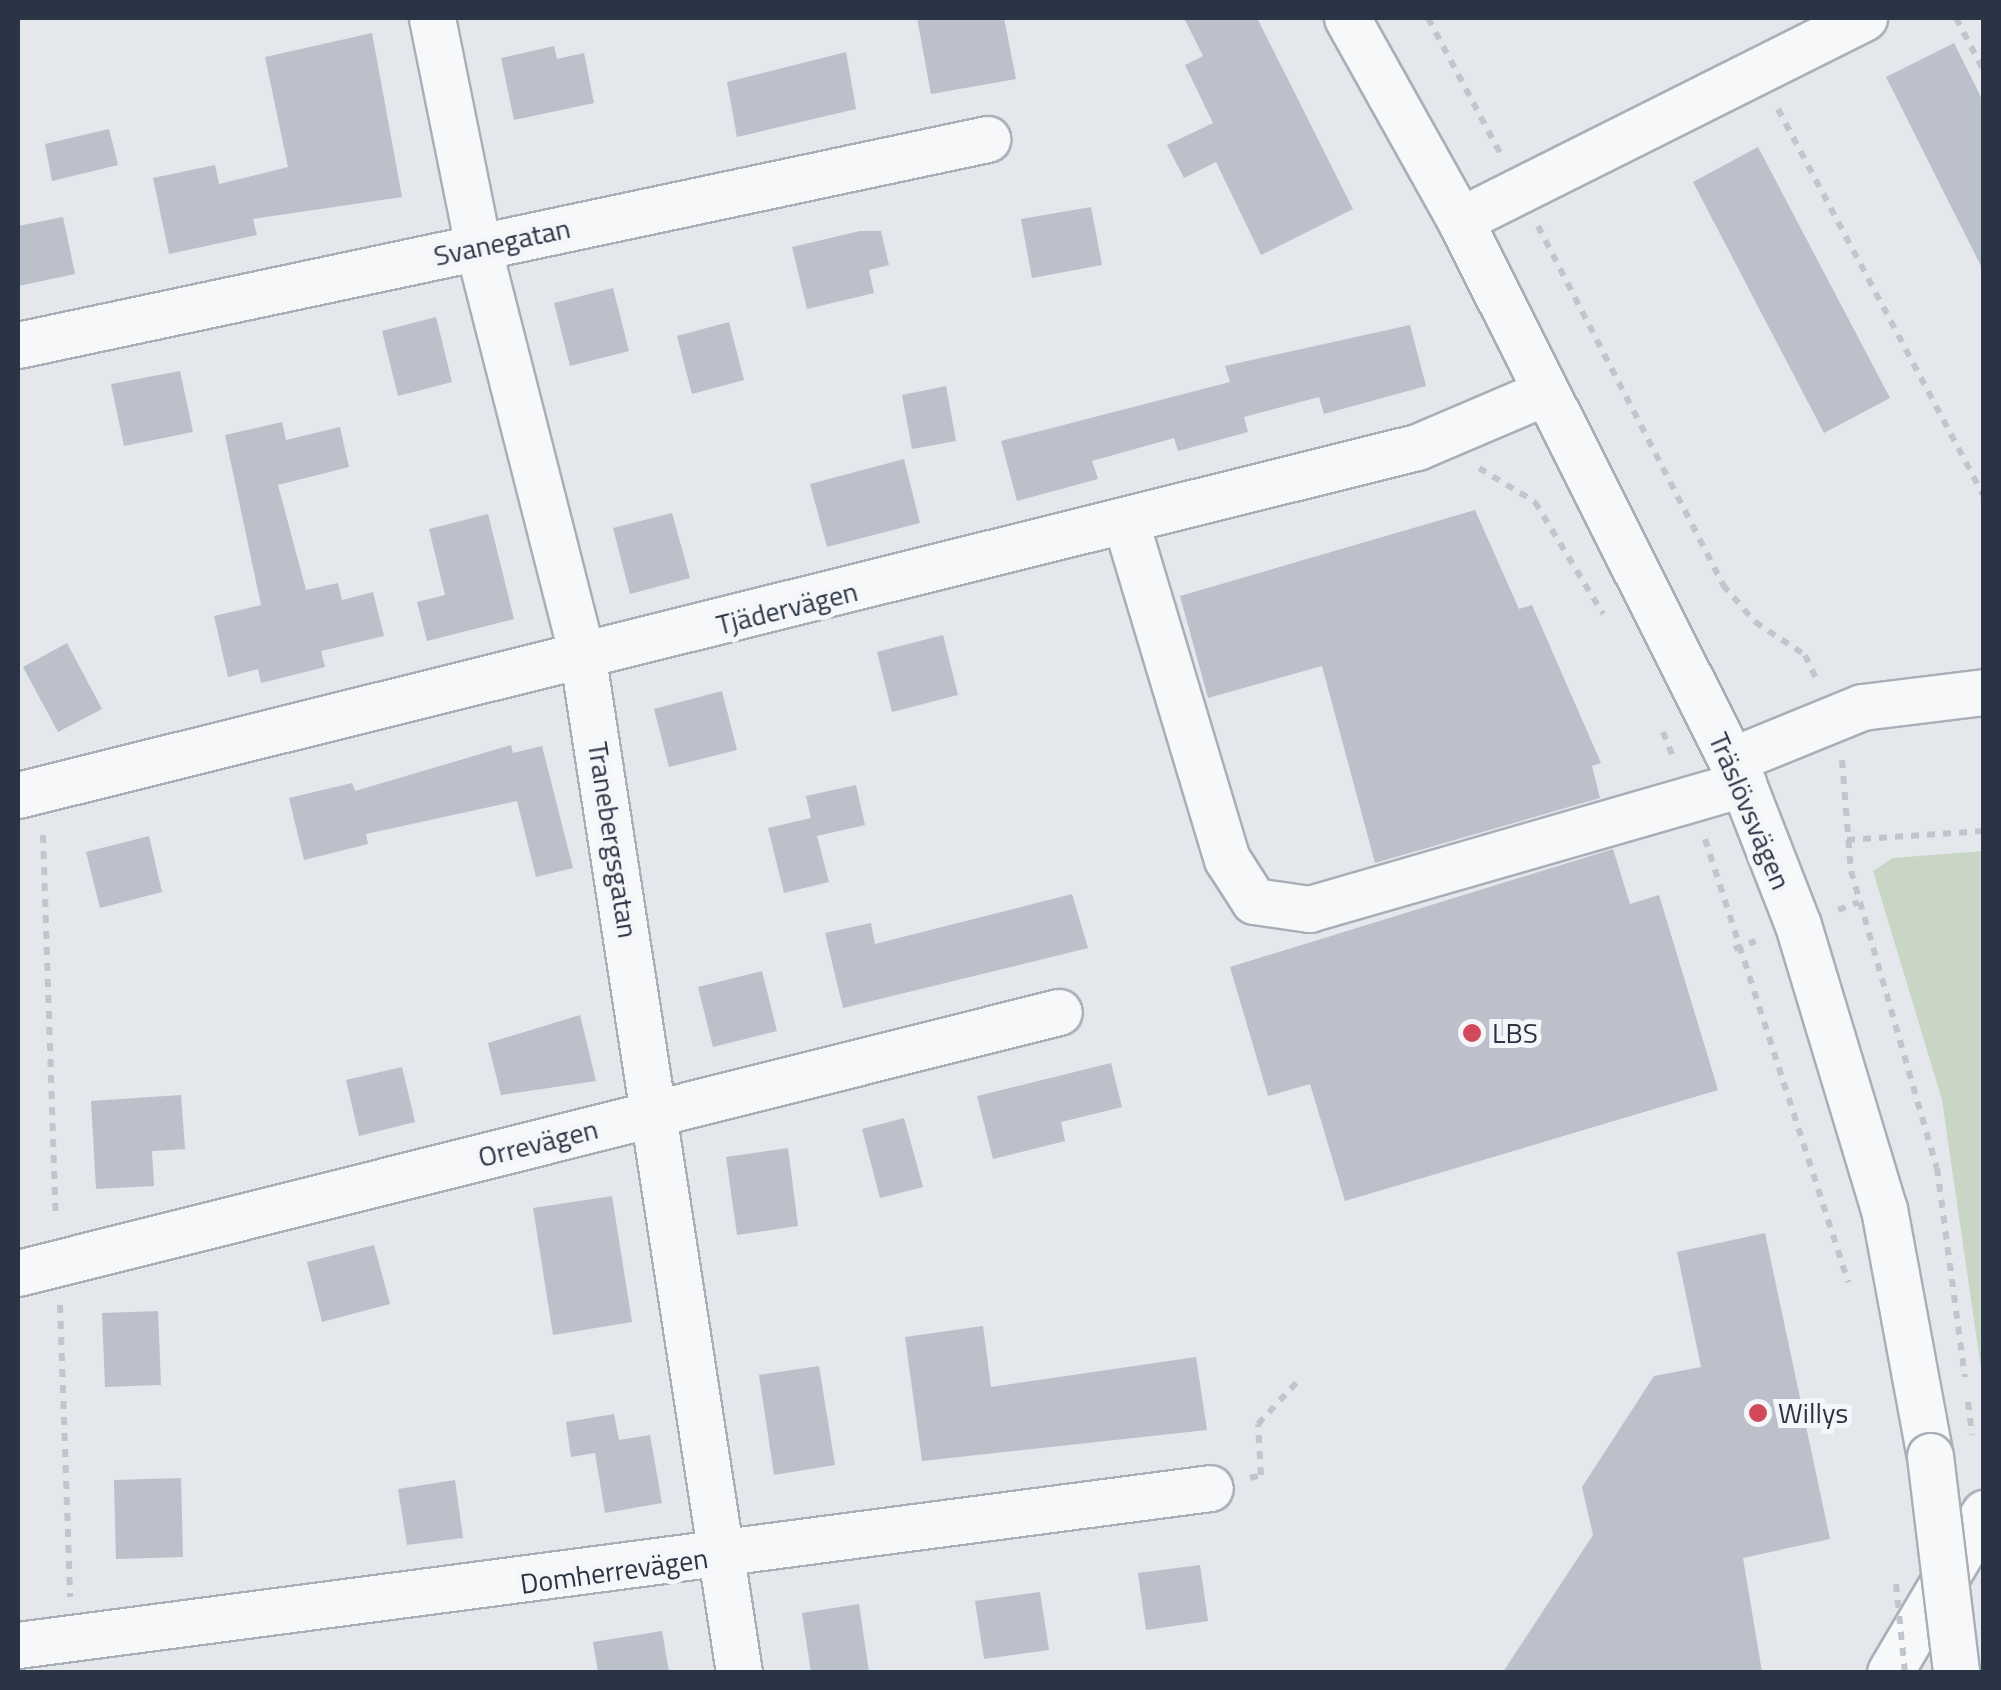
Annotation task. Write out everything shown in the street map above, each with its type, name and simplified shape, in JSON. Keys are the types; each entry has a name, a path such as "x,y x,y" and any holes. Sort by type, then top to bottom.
{"street":[{"name":"Tranebergsgatan","path":"432,18 478,246 583,659 658,1113 739,1672"},
{"name":"Träslövsvägen","path":"1346,18 1460,220 1737,772 1798,925 1884,1210 1930,1456 1956,1672"},
{"path":"1460,220 1864,18"},
{"name":"Svanegatan","path":"18,345 987,139"},
{"name":"Tjädervägen","path":"27,792 583,659 1417,448 1546,392"},
{"path":"1126,523 1226,859 1254,901 1308,909 1737,772 1829,718 1894,700 1984,692"},
{"name":"Orrevägen","path":"38,1267 1059,1012"},
{"name":"Domherrevägen","path":"18,1644 720,1556 1210,1488"},
{"path":"1890,1672 1984,1513"}],"path":[{"path":"1428,18 1723,585 1754,622 1811,662 1848,778 1847,840 1937,1168 1968,1402"},
{"path":"1956,18 1984,71"},
{"path":"1758,73 1984,497"},
{"path":"27,792 38,1267 72,1638"},
{"path":"1847,840 1984,831"},
{"path":"1210,1488 1262,1475 1258,1424 1298,1380"},
{"path":"1895,1576 1905,1672"}],"green space":[{"path":"1984,851 1983,1382 1942,1100 1873,871 1893,858"}],"building":[{"path":"917,18 1004,18 1016,79 931,94"},
{"path":"1184,18 1257,18 1353,209 1261,255 1216,162 1184,178 1167,145 1213,123 1185,65 1203,56"},
{"path":"372,33 402,197 253,219 257,235 169,254 153,178 215,165 219,184 288,167 265,57"},
{"path":"1954,43 1984,103 1984,272 1886,77"},
{"path":"554,46 557,59 584,53 594,103 514,120 501,58"},
{"path":"846,52 856,109 737,137 727,82"},
{"path":"109,129 118,165 52,181 45,144"},
{"path":"1758,147 1890,398 1824,433 1693,182"},
{"path":"1091,207 1102,265 1032,278 1021,219"},
{"path":"63,217 75,274 18,286 18,226"},
{"path":"860,231 881,231 889,265 869,270 874,293 807,309 792,247"},
{"path":"613,288 629,351 570,366 554,303"},
{"path":"436,317 452,382 398,396 382,331"},
{"path":"729,322 744,380 692,394 677,336"},
{"path":"1410,325 1426,386 1324,414 1319,397 1244,417 1248,432 1178,451 1174,438 1092,461 1098,479 1017,501 1001,441 1230,382 1225,366"},
{"path":"180,371 193,432 124,446 111,384"},
{"path":"946,386 956,441 912,449 902,395"},
{"path":"282,422 286,440 340,427 349,467 278,485 306,590 338,583 342,600 373,592 384,636 321,651 325,667 261,683 258,669 228,677 214,616 261,605 225,435"},
{"path":"904,459 920,523 827,547 810,484"},
{"path":"1475,510 1519,609 1532,605 1601,763 1592,766 1600,798 1375,863 1322,666 1208,698 1180,596"},
{"path":"672,513 690,578 630,594 613,528"},
{"path":"488,514 514,619 427,641 417,602 445,595 429,529"},
{"path":"943,635 958,695 892,712 877,652"},
{"path":"67,643 102,709 58,732 23,667"},
{"path":"722,691 737,750 669,767 654,709"},
{"path":"511,745 513,753 542,746 573,868 536,877 517,801 366,834 368,844 304,860 289,798 352,783 355,791"},
{"path":"856,785 865,825 817,836 829,882 784,893 768,828 811,818 806,796"},
{"path":"149,836 162,892 100,908 86,852"},
{"path":"1613,849 1630,904 1659,895 1718,1090 1345,1201 1310,1084 1268,1096 1230,967"},
{"path":"1072,894 1088,948 843,1008 825,933 871,923 875,944"},
{"path":"762,971 777,1031 713,1047 698,987"},
{"path":"580,1015 596,1081 501,1095 488,1043"},
{"path":"1111,1063 1122,1107 1061,1122 1065,1141 993,1159 977,1096"},
{"path":"402,1067 415,1122 359,1136 346,1080"},
{"path":"181,1095 185,1149 152,1151 154,1186 96,1189 91,1101"},
{"path":"904,1118 923,1187 880,1198 862,1129"},
{"path":"788,1148 798,1226 737,1235 726,1157"},
{"path":"612,1196 632,1322 553,1335 533,1208"},
{"name":"Willys","path":"1765,1233 1830,1539 1743,1558 1762,1672 1503,1672 1593,1535 1582,1487 1654,1376 1701,1367 1677,1252"},
{"path":"374,1245 390,1304 322,1322 307,1262"},
{"path":"158,1311 161,1385 105,1387 102,1313"},
{"path":"983,1326 991,1387 1196,1357 1207,1430 922,1461 905,1337"},
{"path":"819,1366 835,1465 774,1475 759,1375"},
{"path":"614,1414 619,1440 650,1435 662,1503 605,1513 595,1453 571,1457 566,1422"},
{"path":"181,1478 183,1557 116,1559 114,1480"},
{"path":"455,1480 463,1538 407,1545 398,1489"},
{"path":"1200,1565 1208,1621 1146,1630 1138,1573"},
{"path":"1040,1592 1049,1650 984,1659 975,1601"},
{"path":"859,1604 869,1672 811,1672 802,1613"},
{"path":"662,1631 669,1672 598,1672 593,1642"}],"place":[{"name":"LBS","path":"1472,1033"},
{"name":"Willys","path":"1758,1413"}]}
